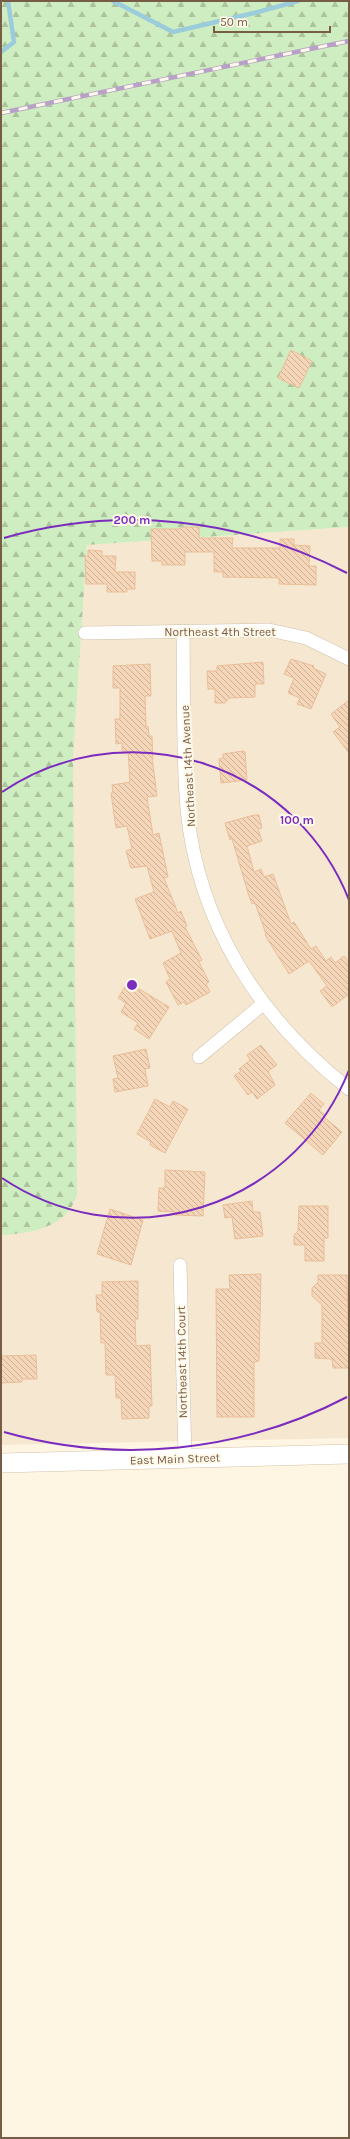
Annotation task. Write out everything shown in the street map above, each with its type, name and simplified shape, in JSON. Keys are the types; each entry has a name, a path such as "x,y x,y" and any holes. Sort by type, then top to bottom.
{"main road":[{"name":"East Main Street","path":"1,1463 349,1454"}],"street":[{"name":"Northeast 4th Street","path":"85,633 246,630 288,633 324,645 349,659"},
{"name":"Northeast 14th Avenue","path":"183,631 186,790 190,830 197,864 214,915 227,946 244,976 263,1004 303,1050 349,1089"},
{"path":"199,1057 263,1004"},
{"name":"Northeast 14th Court","path":"180,1265 185,1458"}],"shaded area":[{"path":"349,527 349,1438 1,1445 1,1235 30,1232 73,758 87,545"}],"green space":[{"path":"1,1 349,1 349,527 87,545 73,758 77,1196 69,1210 54,1223 37,1230 19,1234 1,1235"}],"building":[{"path":"291,350 312,361 299,388 278,378"},
{"path":"181,527 199,527 199,538 233,538 232,548 280,548 280,539 294,539 294,545 310,546 309,566 316,566 316,585 279,584 279,578 223,577 223,572 214,572 214,552 185,552 185,565 162,565 162,561 152,561 151,529 181,529"},
{"path":"88,550 102,551 102,556 116,556 115,572 135,572 135,589 127,589 127,592 107,592 107,584 86,584 85,556 88,556"},
{"path":"291,659 314,666 313,668 326,674 311,709 297,704 300,698 288,693 294,678 284,674"},
{"path":"263,662 264,684 255,684 255,697 229,698 225,703 215,703 215,689 208,689 207,671 217,671 217,666"},
{"path":"150,664 151,696 145,696 146,726 148,726 149,736 152,736 153,765 157,796 147,797 153,835 159,833 168,877 164,878 178,913 181,911 187,926 185,927 202,960 199,962 209,982 206,984 210,992 186,1005 184,1002 178,1005 166,982 170,979 163,963 181,953 172,931 150,939 135,899 154,892 147,866 131,868 126,851 132,849 127,826 116,828 111,793 113,793 112,785 130,782 128,751 122,751 122,743 116,744 115,719 120,719 120,688 113,688 113,666"},
{"path":"349,700 349,753 333,732 340,727 331,714"},
{"path":"245,752 247,780 221,783 219,759 223,758 223,754"},
{"path":"259,815 262,828 258,829 262,841 247,846 254,872 261,869 264,877 273,874 291,924 294,922 311,949 316,946 326,961 331,957 335,963 344,956 349,962 349,994 332,1007 320,991 327,986 309,961 289,974 265,935 266,934 255,903 252,904 232,839 230,840 225,823"},
{"path":"128,982 169,1007 149,1039 134,1029 138,1023 121,1012 126,1003 118,998"},
{"path":"261,1045 277,1065 268,1071 275,1085 257,1099 252,1092 248,1095 234,1076 241,1071 239,1069 250,1060 247,1055"},
{"path":"146,1049 150,1068 145,1069 148,1086 115,1092 113,1079 118,1078 113,1056"},
{"path":"311,1093 324,1104 319,1110 324,1114 324,1117 342,1132 323,1155 285,1123"},
{"path":"155,1099 170,1107 173,1101 188,1109 165,1153 150,1145 151,1142 137,1134"},
{"path":"165,1170 205,1172 203,1216 175,1215 175,1212 158,1211 159,1188 165,1188"},
{"path":"252,1201 253,1212 260,1212 263,1236 235,1239 232,1217 225,1218 223,1205"},
{"path":"299,1206 328,1206 328,1238 324,1238 324,1261 305,1261 305,1245 294,1245 294,1235 298,1231"},
{"path":"110,1209 143,1220 131,1265 97,1254"},
{"path":"261,1274 259,1361 254,1362 254,1417 217,1417 216,1289 230,1289 229,1275"},
{"path":"318,1275 347,1275 349,1368 333,1368 332,1359 315,1358 315,1343 322,1343 322,1305 312,1296 312,1288 318,1282"},
{"path":"138,1281 138,1319 135,1319 136,1346 150,1345 152,1406 149,1406 149,1418 122,1419 121,1398 116,1398 115,1375 106,1375 105,1343 101,1343 100,1312 97,1312 96,1295 102,1295 102,1282"},
{"path":"36,1355 37,1379 22,1379 22,1382 1,1383 1,1356"}],"waterway":[{"path":"1,52 14,42 8,1"},
{"path":"113,1 173,32 298,1"}],"railway":[{"path":"1,113 349,41"}]}
